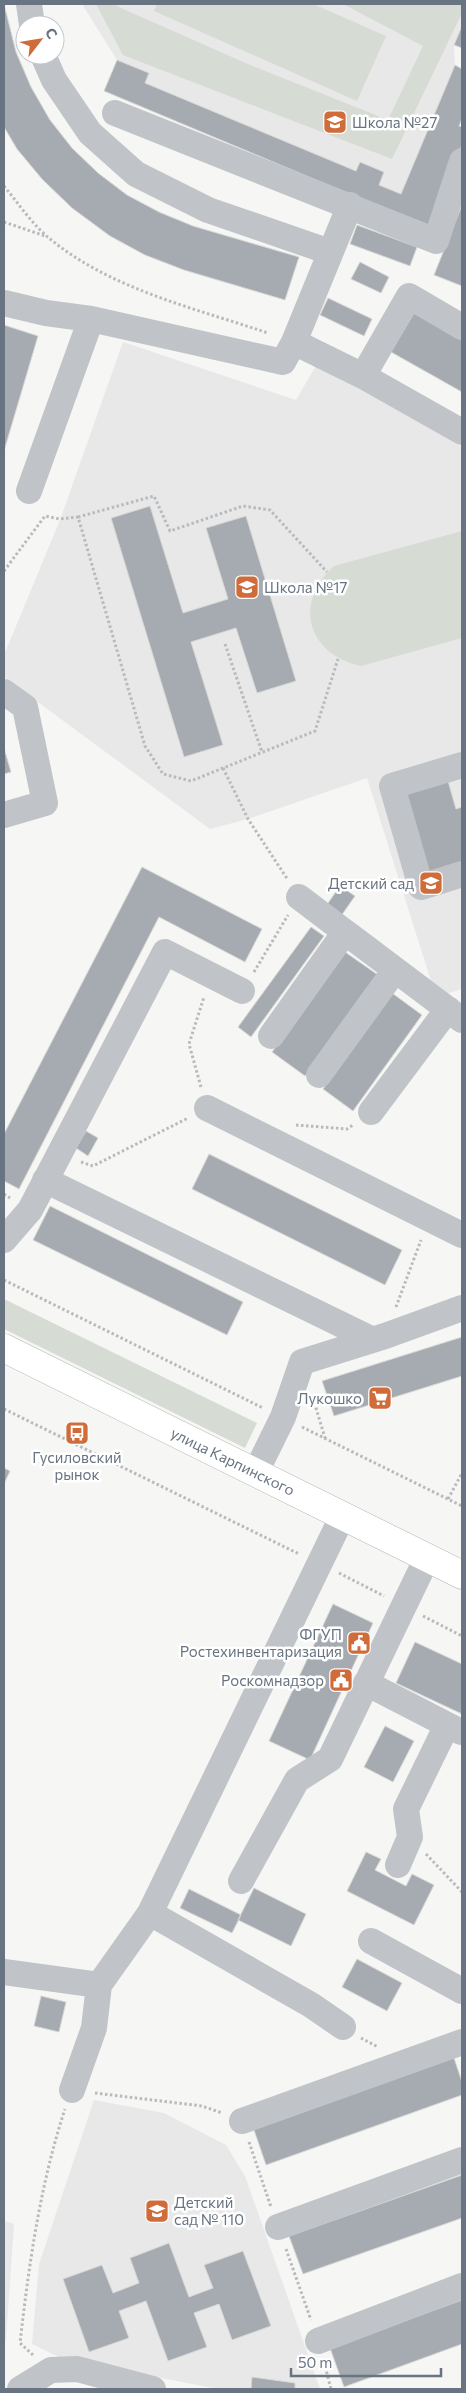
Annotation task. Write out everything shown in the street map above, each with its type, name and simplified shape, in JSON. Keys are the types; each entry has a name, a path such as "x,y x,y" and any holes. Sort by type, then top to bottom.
{"main road":[{"name":"улица Карпинского","path":"4,1348 462,1575"}],"street":[{"path":"47,65 54,80 90,133 136,174 208,210 330,252"},
{"path":"115,113 350,205 436,241 462,160"},
{"path":"4,303 46,313 92,319 283,362 294,342 350,205"},
{"path":"363,376 408,296 462,327"},
{"path":"29,491 92,319"},
{"path":"294,342 363,376 462,432"},
{"path":"4,692 25,707 45,803 4,815"},
{"path":"462,765 392,786 421,887 462,874"},
{"path":"299,897 455,1015 372,1112"},
{"path":"271,1036 345,932"},
{"path":"4,1240 30,1210 165,952 242,991"},
{"path":"319,1075 395,970"},
{"path":"207,1108 462,1235"},
{"path":"45,1180 379,1338"},
{"path":"256,1472 282,1417 302,1362 379,1338 462,1308"},
{"path":"72,2090 94,2028 98,1985 150,1913 343,1515"},
{"path":"241,1881 297,1780 330,1759 428,1558"},
{"path":"366,1683 454,1729 406,1809 410,1837 398,1865"},
{"path":"150,1913 311,2005 343,2027"},
{"path":"371,1941 462,1991"},
{"path":"4,1972 98,1985"},
{"path":"242,2121 462,2042"},
{"path":"278,2227 462,2160"},
{"path":"318,2341 462,2286"},
{"path":"20,2389 51,2370 77,2369 153,2389"}],"path":[{"path":"4,186 48,237"},
{"path":"4,222 48,237 104,274 164,298 294,342"},
{"path":"4,571 45,516 60,520 78,517 154,496 170,531 243,506 270,510 327,572"},
{"path":"78,517 145,746 163,774 191,781 315,731 338,659"},
{"path":"225,644 262,752"},
{"path":"223,768 248,818 299,897 242,991"},
{"path":"59,1154 93,1166 207,1108 189,1044 211,976"},
{"path":"290,1125 347,1129 372,1112"},
{"path":"379,1338 429,1218"},
{"path":"4,1280 462,1506"},
{"path":"4,1408 462,1636"},
{"path":"448,1499 462,1474"},
{"path":"410,1837 462,1892"},
{"path":"343,2027 404,2062"},
{"path":"51,2370 20,2343 29,2260 44,2186 52,2149 72,2090 202,2106 242,2121"},
{"path":"318,2341 331,2389"}],"shaded area":[{"name":"Школа №27","path":"82,4 462,4 462,26 454,45 455,65 401,194 379,185 384,172 360,162 356,171 145,83 148,73 117,60"},
{"path":"96,4 112,4 250,65 388,120 423,46 343,4 462,4 462,13 392,159 123,55"},
{"path":"157,4 313,4 386,36 357,101 154,11"},
{"name":"Школа №17","path":"123,342 296,400 317,364 462,447 462,989 436,997 367,778 248,819 210,829 4,677 4,655 60,520"},
{"path":"462,531 462,638 361,666 343,660 328,651 318,639 312,625 310,611 313,596 321,580 334,566"},
{"path":"4,1299 257,1423 245,1448 4,1329"},
{"name":"Детский сад № 110","path":"94,2100 164,2113 226,2145 245,2176 320,2389 218,2389 63,2359 32,2344 39,2264"},
{"path":"4,2221 14,2224 4,2346"}],"building":[{"path":"4,4 15,48 15,65 22,65 31,87 50,120 72,148 98,173 127,195 159,212 193,226 299,257 285,300 184,270 145,255 110,236 72,208 42,179 17,149 4,127"},
{"path":"462,26 462,48 454,45"},
{"path":"117,60 149,73 145,83 356,171 360,162 384,172 379,185 401,194 455,65 462,69 462,119 459,126 462,127 462,145 428,227 104,91"},
{"path":"462,205 462,286 434,275"},
{"path":"357,225 417,247 410,266 350,244"},
{"path":"360,262 389,277 381,293 351,279"},
{"path":"328,298 372,319 364,336 320,315"},
{"path":"414,313 462,340 462,392 391,352"},
{"path":"4,325 38,336 4,451"},
{"path":"150,506 183,613 228,599 206,528 246,516 296,681 257,693 236,628 191,642 223,745 184,757 111,518"},
{"path":"4,748 11,772 4,774"},
{"path":"448,781 456,809 462,807 462,862 428,873 405,794"},
{"path":"142,867 262,929 245,962 159,917 19,1189 4,1181 4,1134"},
{"path":"340,886 355,896 341,916 326,906"},
{"path":"311,927 324,936 251,1037 238,1027"},
{"path":"345,952 378,975 305,1076 272,1052"},
{"path":"392,993 422,1015 353,1111 323,1089"},
{"path":"86,1131 98,1138 88,1156 76,1148"},
{"path":"209,1154 402,1250 385,1285 192,1189"},
{"path":"50,1206 243,1302 227,1335 33,1240"},
{"path":"462,1337 462,1376 334,1416 322,1381"},
{"path":"4,1468 10,1471 4,1484"},
{"path":"333,1604 373,1623 310,1760 269,1741"},
{"path":"415,1642 462,1664 462,1714 396,1683"},
{"path":"385,1726 414,1741 393,1782 364,1767"},
{"path":"366,1852 381,1859 375,1870 406,1886 412,1874 434,1885 414,1925 347,1891"},
{"path":"254,1888 306,1914 291,1946 238,1920"},
{"path":"189,1889 241,1915 232,1933 180,1908"},
{"path":"357,1959 402,1983 387,2011 342,1987"},
{"path":"41,1996 66,2002 59,2032 34,2026"},
{"path":"453,2055 462,2082 462,2095 266,2165 253,2127"},
{"path":"462,2175 462,2218 303,2274 289,2236"},
{"path":"169,2243 189,2297 213,2288 204,2265 243,2251 271,2326 232,2340 219,2304 194,2313 207,2347 168,2361 146,2301 119,2311 129,2338 89,2352 63,2279 102,2265 113,2293 139,2283 130,2258"},
{"path":"462,2300 462,2344 344,2387 330,2348"},
{"path":"252,2377 295,2383 295,2389 251,2389"}],"place":[{"name":"Школа №27","path":"335,122"},
{"name":"Школа №17","path":"247,587"},
{"name":"Детский сад","path":"431,883"},
{"name":"Лукошко","path":"380,1398"},
{"name":"Гусиловский рынок","path":"77,1433"},
{"name":"ФГУП Ростехинвентаризация","path":"359,1643"},
{"name":"Роскомнадзор","path":"341,1680"},
{"name":"Детский сад № 110","path":"157,2211"}]}
